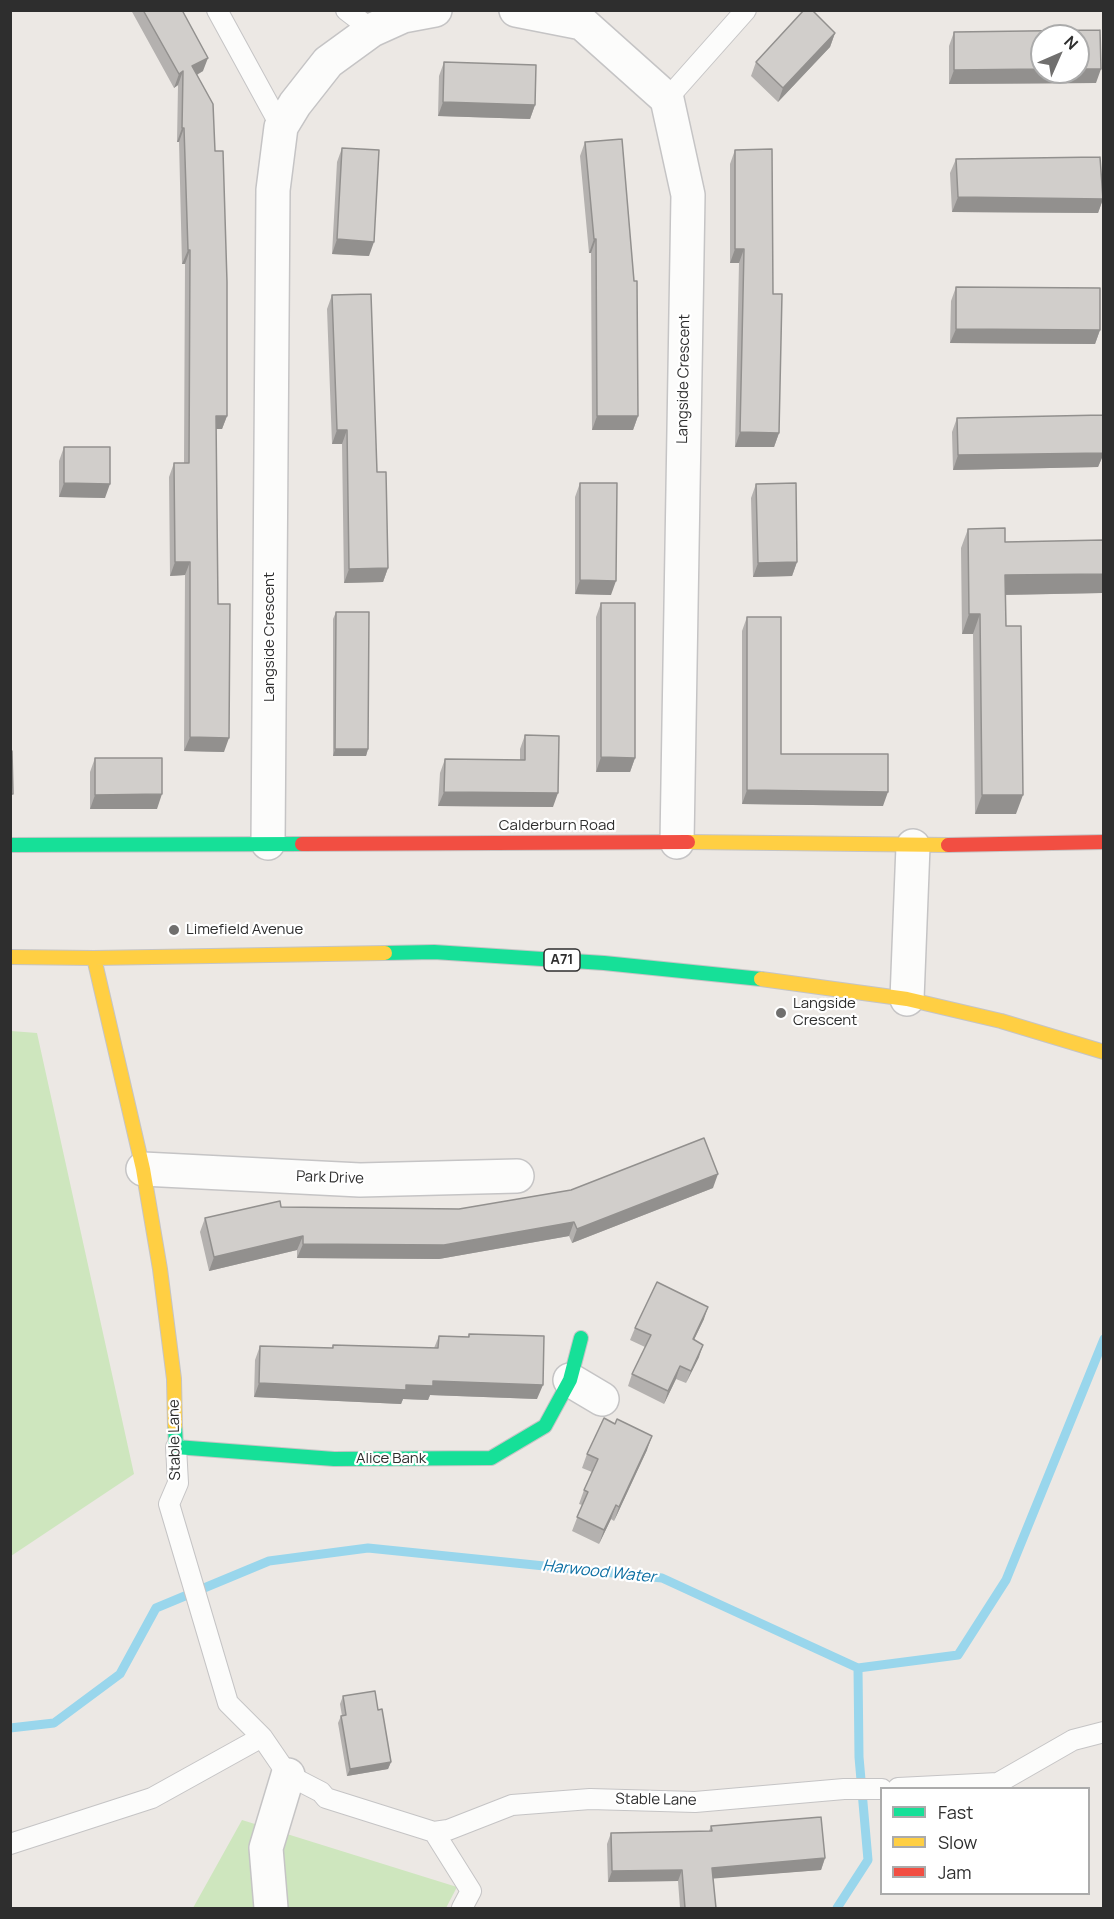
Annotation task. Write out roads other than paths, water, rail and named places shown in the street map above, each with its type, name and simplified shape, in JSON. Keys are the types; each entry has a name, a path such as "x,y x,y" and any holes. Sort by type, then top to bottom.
{"street":[{"name":"Langside Crescent","path":"268,843 273,190 281,127 295,104 328,62 372,30 403,16 435,10"},
{"path":"516,10 590,17 667,99"},
{"name":"Langside Crescent","path":"667,99 688,195 676,842"},
{"name":"Calderburn Road","path":"10,845 676,842 913,846 1104,842"},
{"path":"907,999 913,846"},
{"name":"A71","path":"10,957 94,958 434,952 604,963 774,980 907,999 1001,1022 1104,1052"},
{"name":"Stable Lane","path":"94,958 143,1169 160,1269 174,1379 176,1447"},
{"name":"Park Drive","path":"143,1169 360,1180 517,1176"},
{"name":"Alice Bank","path":"176,1447 334,1459 491,1458 545,1426 570,1380 581,1338"},
{"path":"570,1380 602,1399"},
{"path":"270,1908 266,1848 288,1774"}],"lane":[{"path":"217,10 281,127"},
{"path":"345,10 372,30"},
{"path":"667,99 746,10"},
{"name":"Stable Lane","path":"176,1447 178,1483 169,1504 228,1703 262,1737 288,1774 321,1792 326,1798 434,1832 448,1830 513,1805 590,1799 695,1802 844,1789 880,1789"},
{"path":"918,1787 998,1783 1073,1740 1104,1732"},
{"path":"10,1844 152,1798 262,1737"},
{"path":"434,1832 471,1891 462,1908"}],"waterway":[{"name":"Harwood Water","path":"10,1728 54,1723 120,1674 156,1608 269,1561 368,1548 662,1578 858,1668 958,1655 1006,1580 1104,1339"},
{"path":"837,1908 868,1860 859,1757 858,1668"}],"place":[{"name":"Limefield Avenue","path":"174,930"},
{"name":"Langside Crescent","path":"781,1013"}]}
